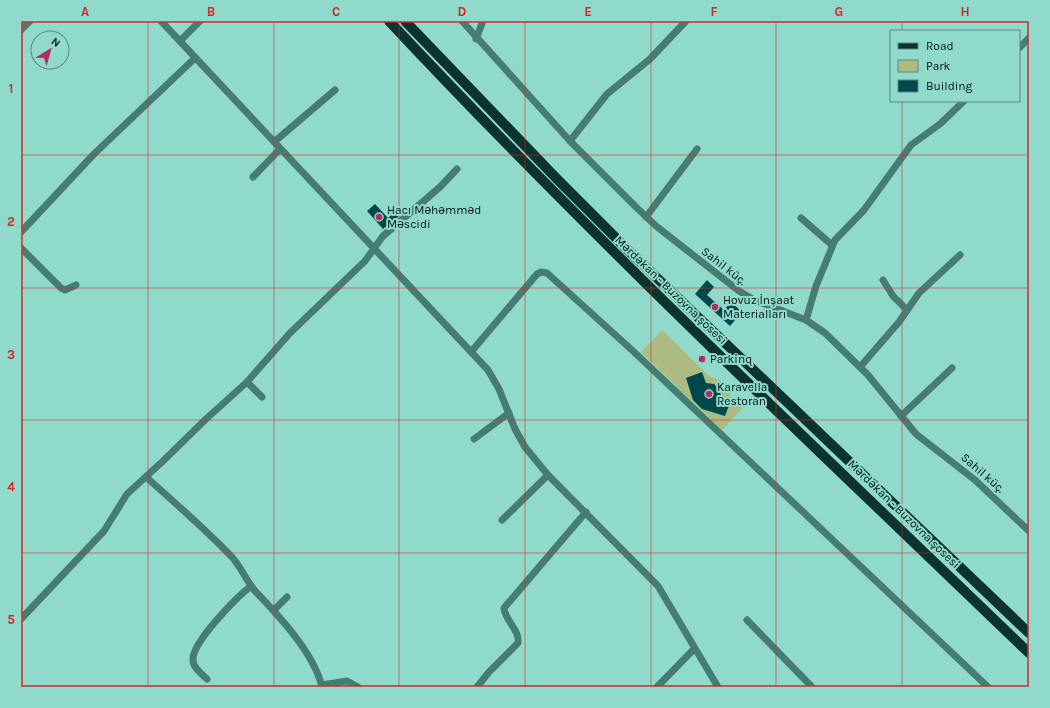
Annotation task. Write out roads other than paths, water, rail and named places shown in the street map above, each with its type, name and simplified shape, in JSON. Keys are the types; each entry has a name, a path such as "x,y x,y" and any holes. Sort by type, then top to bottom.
{"main road":[{"name":"Mərdəkan - Buzovna şosesi","path":"389,21 482,120 627,266 1029,653"},
{"name":"Mərdəkan - Buzovna şosesi","path":"405,21 557,180 635,257 1029,633"}],"street":[{"path":"21,30 30,21"},
{"path":"161,21 494,378 520,440 548,475 658,586 694,649 718,687"},
{"path":"180,41 200,21"},
{"name":"Sahil küç.","path":"462,21 476,39 570,141 646,217 739,292 754,300 806,320 825,334 877,384 916,434 975,480 1029,532"},
{"path":"476,39 483,21"},
{"path":"570,141 607,94 650,59 686,21"},
{"path":"1020,47 1029,38"},
{"path":"21,232 94,154 195,58"},
{"path":"274,142 335,90"},
{"path":"806,320 816,286 832,245 840,234 864,210 911,145 940,124 963,102"},
{"path":"253,177 280,148"},
{"path":"646,217 697,149"},
{"path":"21,619 104,531 112,520 123,498 247,382 290,333 356,270 383,236 440,187 457,169"},
{"path":"802,218 832,245"},
{"path":"21,248 61,288 65,290 76,284"},
{"path":"860,367 899,322 919,293 960,255"},
{"path":"471,352 537,274 541,272 547,273 651,367 988,687"},
{"path":"883,280 893,296 907,310"},
{"path":"901,416 952,368"},
{"path":"247,382 262,397"},
{"path":"474,438 509,413"},
{"path":"502,520 548,475"},
{"path":"146,477 230,554 251,586 274,610 311,662 322,686 347,681 358,687"},
{"path":"477,687 489,672 518,643 517,633 508,619 504,608 586,512"},
{"path":"207,679 194,665 193,658 195,651 216,620 235,599 251,586"},
{"path":"274,610 287,597"},
{"path":"748,620 812,687"},
{"path":"657,687 694,649"}],"place":[{"name":"Hacı Məhəmməd Məscidi","path":"379,217"},
{"name":"Hovuz İnşaat Materialları","path":"715,307"},
{"name":"Parkinq","path":"702,359"},
{"name":"Karavella Restoran","path":"709,394"}]}
